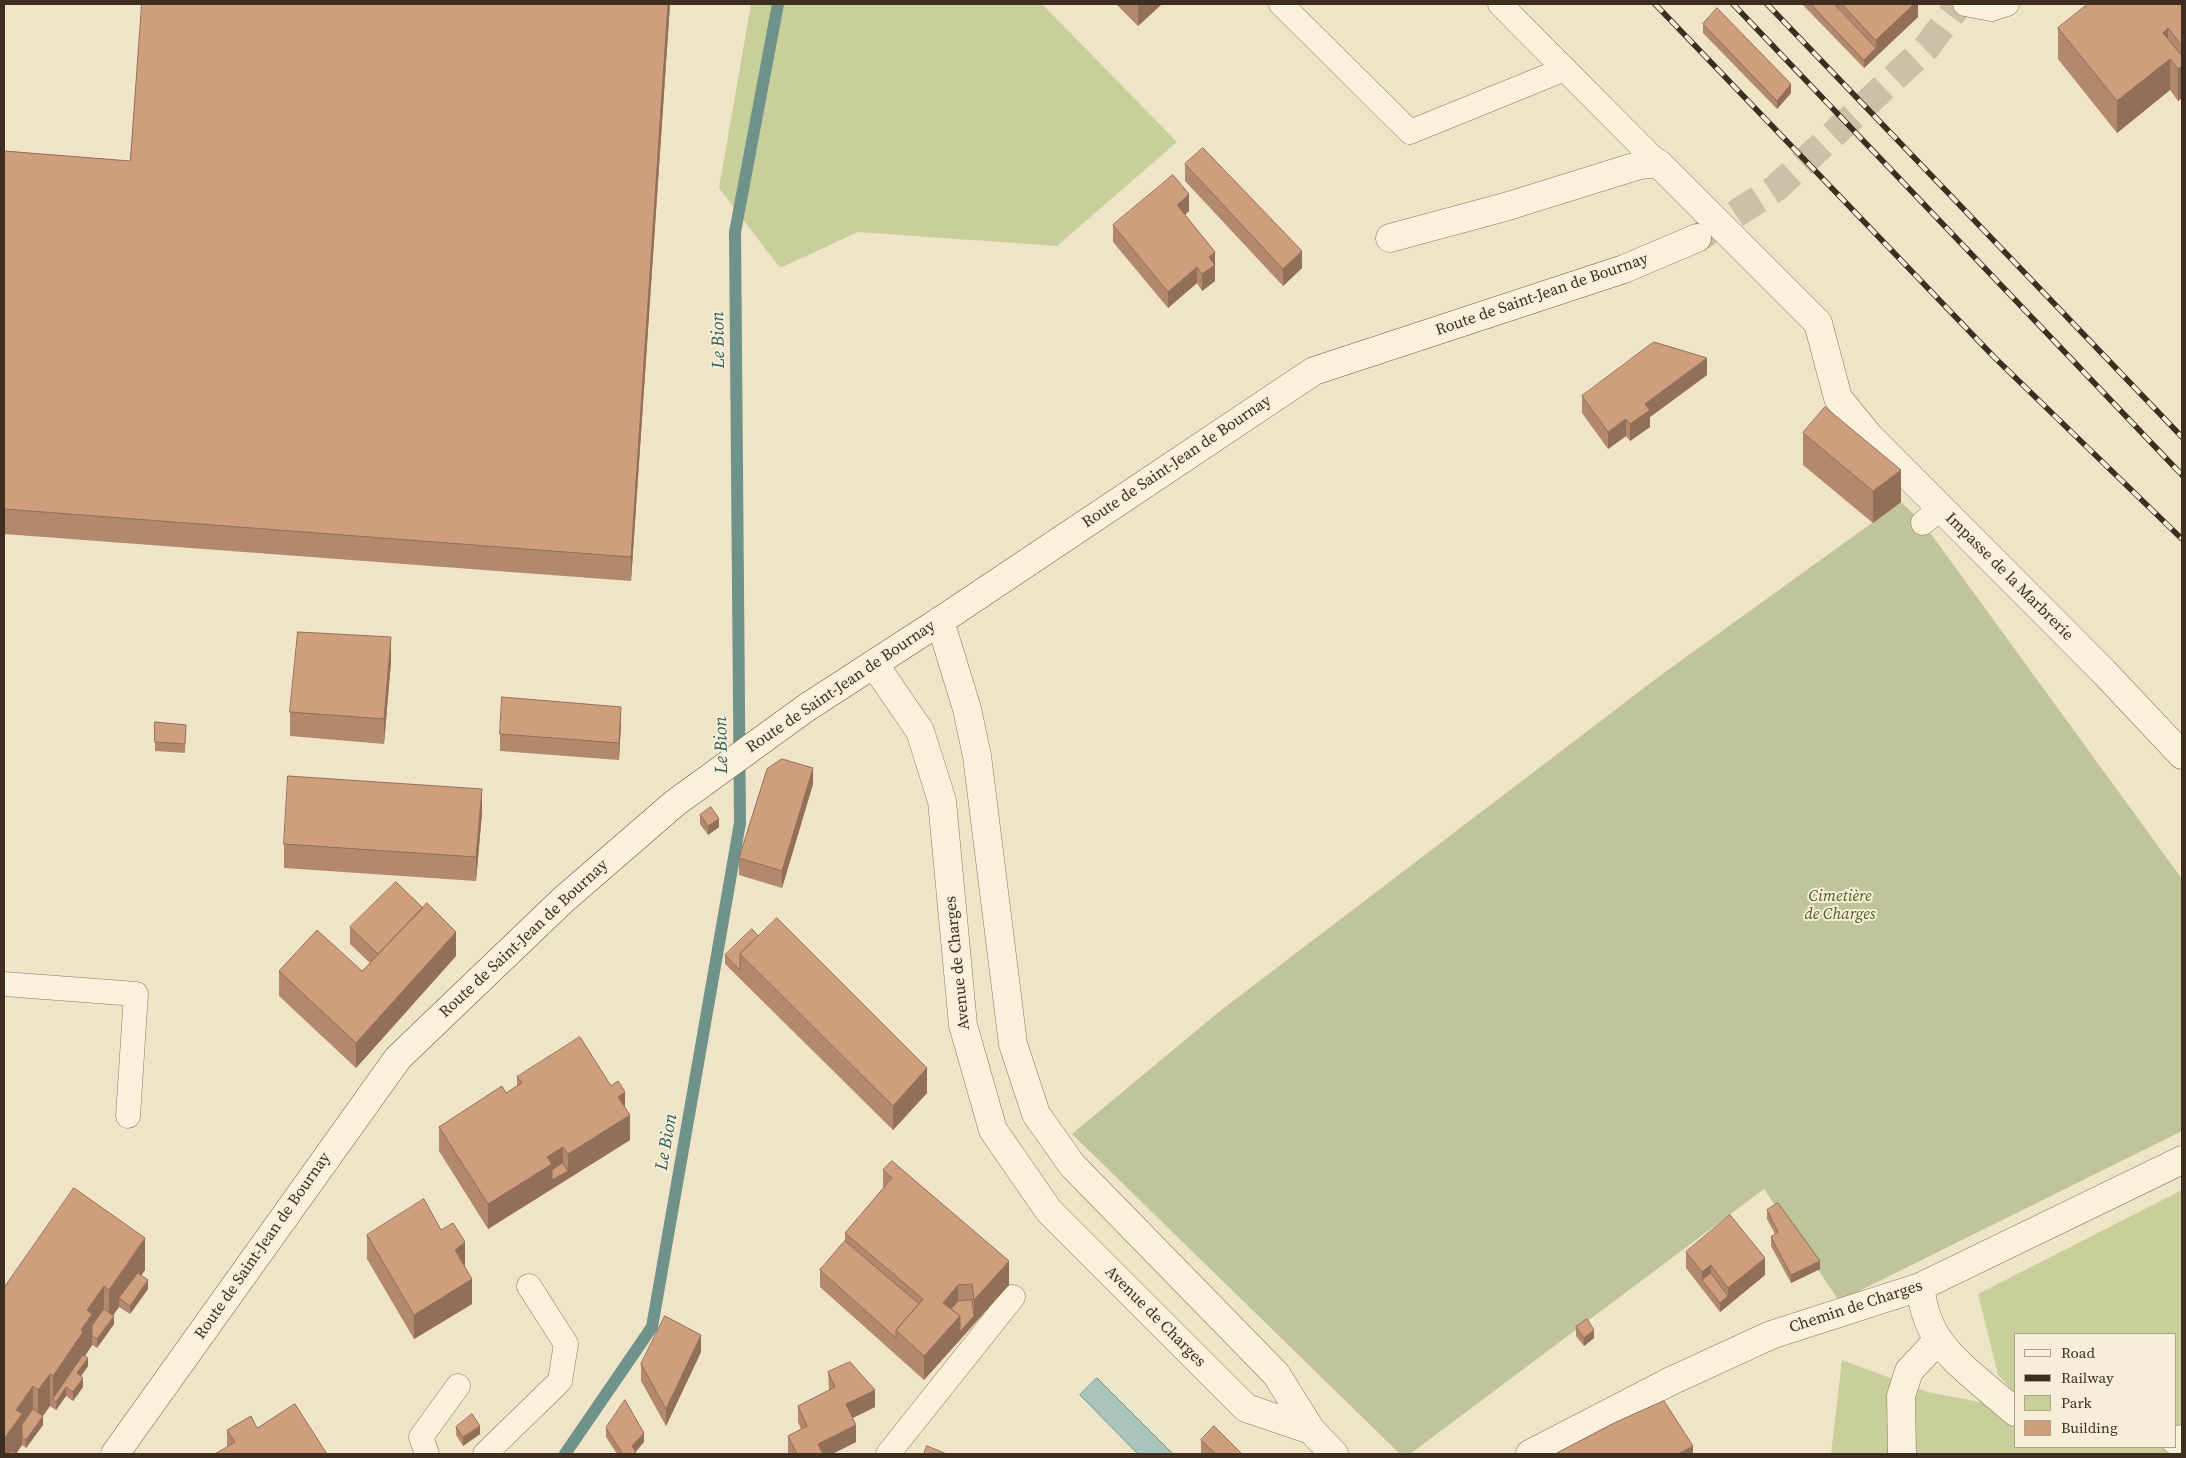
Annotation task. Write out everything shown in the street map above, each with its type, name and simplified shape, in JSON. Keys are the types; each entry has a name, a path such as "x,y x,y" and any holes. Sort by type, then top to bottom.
{"street":[{"path":"1390,238 1505,207 1640,165 1658,163"},
{"name":"Impasse de la Marbrerie","path":"1658,163 1818,323 1838,398 1932,516 2103,671 2182,755"},
{"name":"Route de Saint-Jean de Bournay","path":"116,1454 398,1058 563,900 675,803 806,708 940,621 1314,370 1624,270 1697,238"},
{"name":"Avenue de Charges","path":"940,621 967,709 977,756 1013,1044 1036,1114 1072,1165 1276,1374 1311,1430 1334,1454"},
{"name":"Avenue de Charges","path":"874,664 920,731 942,801 963,1025 992,1130 1049,1211 1246,1408 1311,1430"},
{"name":"Chemin de Charges","path":"1530,1454 1671,1381 1771,1335 1920,1287 2182,1160"},
{"path":"1920,1287 1928,1319 1938,1340 2014,1411"},
{"path":"1902,1454 1901,1396 1909,1371 1938,1340"}],"lane":[{"path":"1281,4 1410,132 1565,70"},
{"path":"1500,4 1658,163"},
{"path":"1965,4 1991,9 2007,4"},
{"path":"4,984 136,994 128,1116"},
{"path":"485,1454 560,1381 566,1344 530,1286"},
{"path":"888,1454 1013,1297"},
{"path":"427,1454 421,1437 458,1386"}],"green space":[{"path":"751,4 1042,4 1177,142 1057,246 858,232 780,268 719,188"},
{"name":"Cimetière de Charges","path":"1901,502 1923,523 2182,879 2182,1131 1839,1301 1764,1189 1410,1454 1400,1454 1072,1134 1220,1011 1661,675"},
{"path":"2182,1190 2182,1454 1831,1454 1842,1360 1928,1392 2014,1409 2014,1448 2176,1448 2176,1333 2014,1333 2014,1392 1998,1375 1978,1294"}],"water":[{"path":"1097,1378 1173,1454 1138,1454 1080,1395"}],"building":[{"path":"142,4 668,4 631,557 4,509 4,151 130,161"},
{"path":"1811,4 1834,4 1876,48 1864,60"},
{"path":"1842,4 1914,4 1876,40"},
{"path":"2088,4 2182,4 2182,46 2168,28 2163,33 2182,56 2182,66 2178,69 2170,59 2117,101 2058,28"},
{"path":"1717,8 1791,84 1777,101 1703,24"},
{"path":"1203,148 1302,251 1283,269 1185,164"},
{"path":"1173,175 1189,194 1177,205 1215,252 1209,257 1215,265 1202,274 1197,267 1168,292 1113,225"},
{"path":"1654,342 1707,358 1645,404 1650,410 1630,424 1626,419 1608,432 1582,396"},
{"path":"1825,407 1901,470 1873,491 1803,433"},
{"path":"298,632 391,637 384,719 290,712"},
{"path":"502,697 621,707 619,743 500,734"},
{"path":"155,722 186,725 185,744 155,742"},
{"path":"782,759 813,768 782,871 739,858 767,769"},
{"path":"288,776 482,789 476,857 284,844"},
{"path":"711,807 719,819 708,826 700,815"},
{"path":"396,882 423,908 378,954 350,927"},
{"path":"427,903 456,932 356,1043 279,971 317,930 362,971"},
{"path":"777,918 927,1068 893,1106 740,954"},
{"path":"752,929 758,936 740,954 740,970 725,955"},
{"path":"580,1037 611,1086 618,1081 625,1092 618,1097 630,1115 568,1154 563,1147 547,1157 552,1164 488,1204 439,1127 502,1086 506,1093 522,1083 517,1077"},
{"path":"892,1161 1009,1261 974,1300 972,1284 958,1285 943,1303 960,1316 924,1356 896,1330 923,1299 845,1233 892,1178 883,1170"},
{"path":"563,1163 568,1171 552,1180 552,1170"},
{"path":"74,1188 145,1238 109,1290 104,1286 87,1310 92,1314 81,1330 83,1332 53,1376 50,1374 38,1390 33,1386 16,1410 22,1414 4,1439 4,1288"},
{"path":"424,1199 441,1230 453,1223 465,1242 455,1250 472,1279 414,1315 367,1235"},
{"path":"1778,1203 1820,1261 1791,1275 1771,1237 1778,1232 1767,1210"},
{"path":"1730,1215 1765,1258 1728,1288 1711,1265 1702,1272 1686,1252"},
{"path":"845,1241 919,1304 896,1330 896,1338 820,1270"},
{"path":"138,1273 148,1280 130,1306 119,1298"},
{"path":"1711,1273 1728,1296 1720,1303 1702,1280"},
{"path":"972,1300 974,1316 960,1332 960,1316 951,1309 958,1301"},
{"path":"104,1309 114,1316 97,1339 92,1336 92,1326"},
{"path":"665,1316 701,1335 666,1409 641,1364"},
{"path":"1587,1319 1594,1330 1584,1338 1576,1327"},
{"path":"83,1355 88,1358 77,1373 83,1378 73,1392 66,1387 56,1402 53,1399"},
{"path":"850,1362 875,1390 846,1404 856,1425 818,1444 823,1454 797,1454 788,1436 807,1426 798,1406 835,1387 828,1372"},
{"path":"625,1400 644,1433 632,1446 636,1452 633,1454 623,1454 606,1428"},
{"path":"1664,1401 1693,1446 1678,1454 1555,1454 1614,1423"},
{"path":"295,1404 327,1454 215,1454 235,1442 227,1430 251,1416 257,1428"},
{"path":"33,1409 43,1416 26,1440 22,1437 22,1425"},
{"path":"472,1414 480,1426 463,1437 456,1427"},
{"path":"1214,1426 1242,1454 1216,1454 1201,1440"},
{"path":"927,1446 947,1454 924,1454"}],"waterway":[{"name":"Le Bion","path":"565,1454 652,1327 740,823 735,232 778,4"}],"tunnel":[{"path":"1700,237 1776,188 1926,48 1959,4"}],"railway":[{"path":"1655,4 1994,357 2182,539"},
{"path":"1733,4 2182,475"},
{"path":"1767,4 2182,437"}]}
